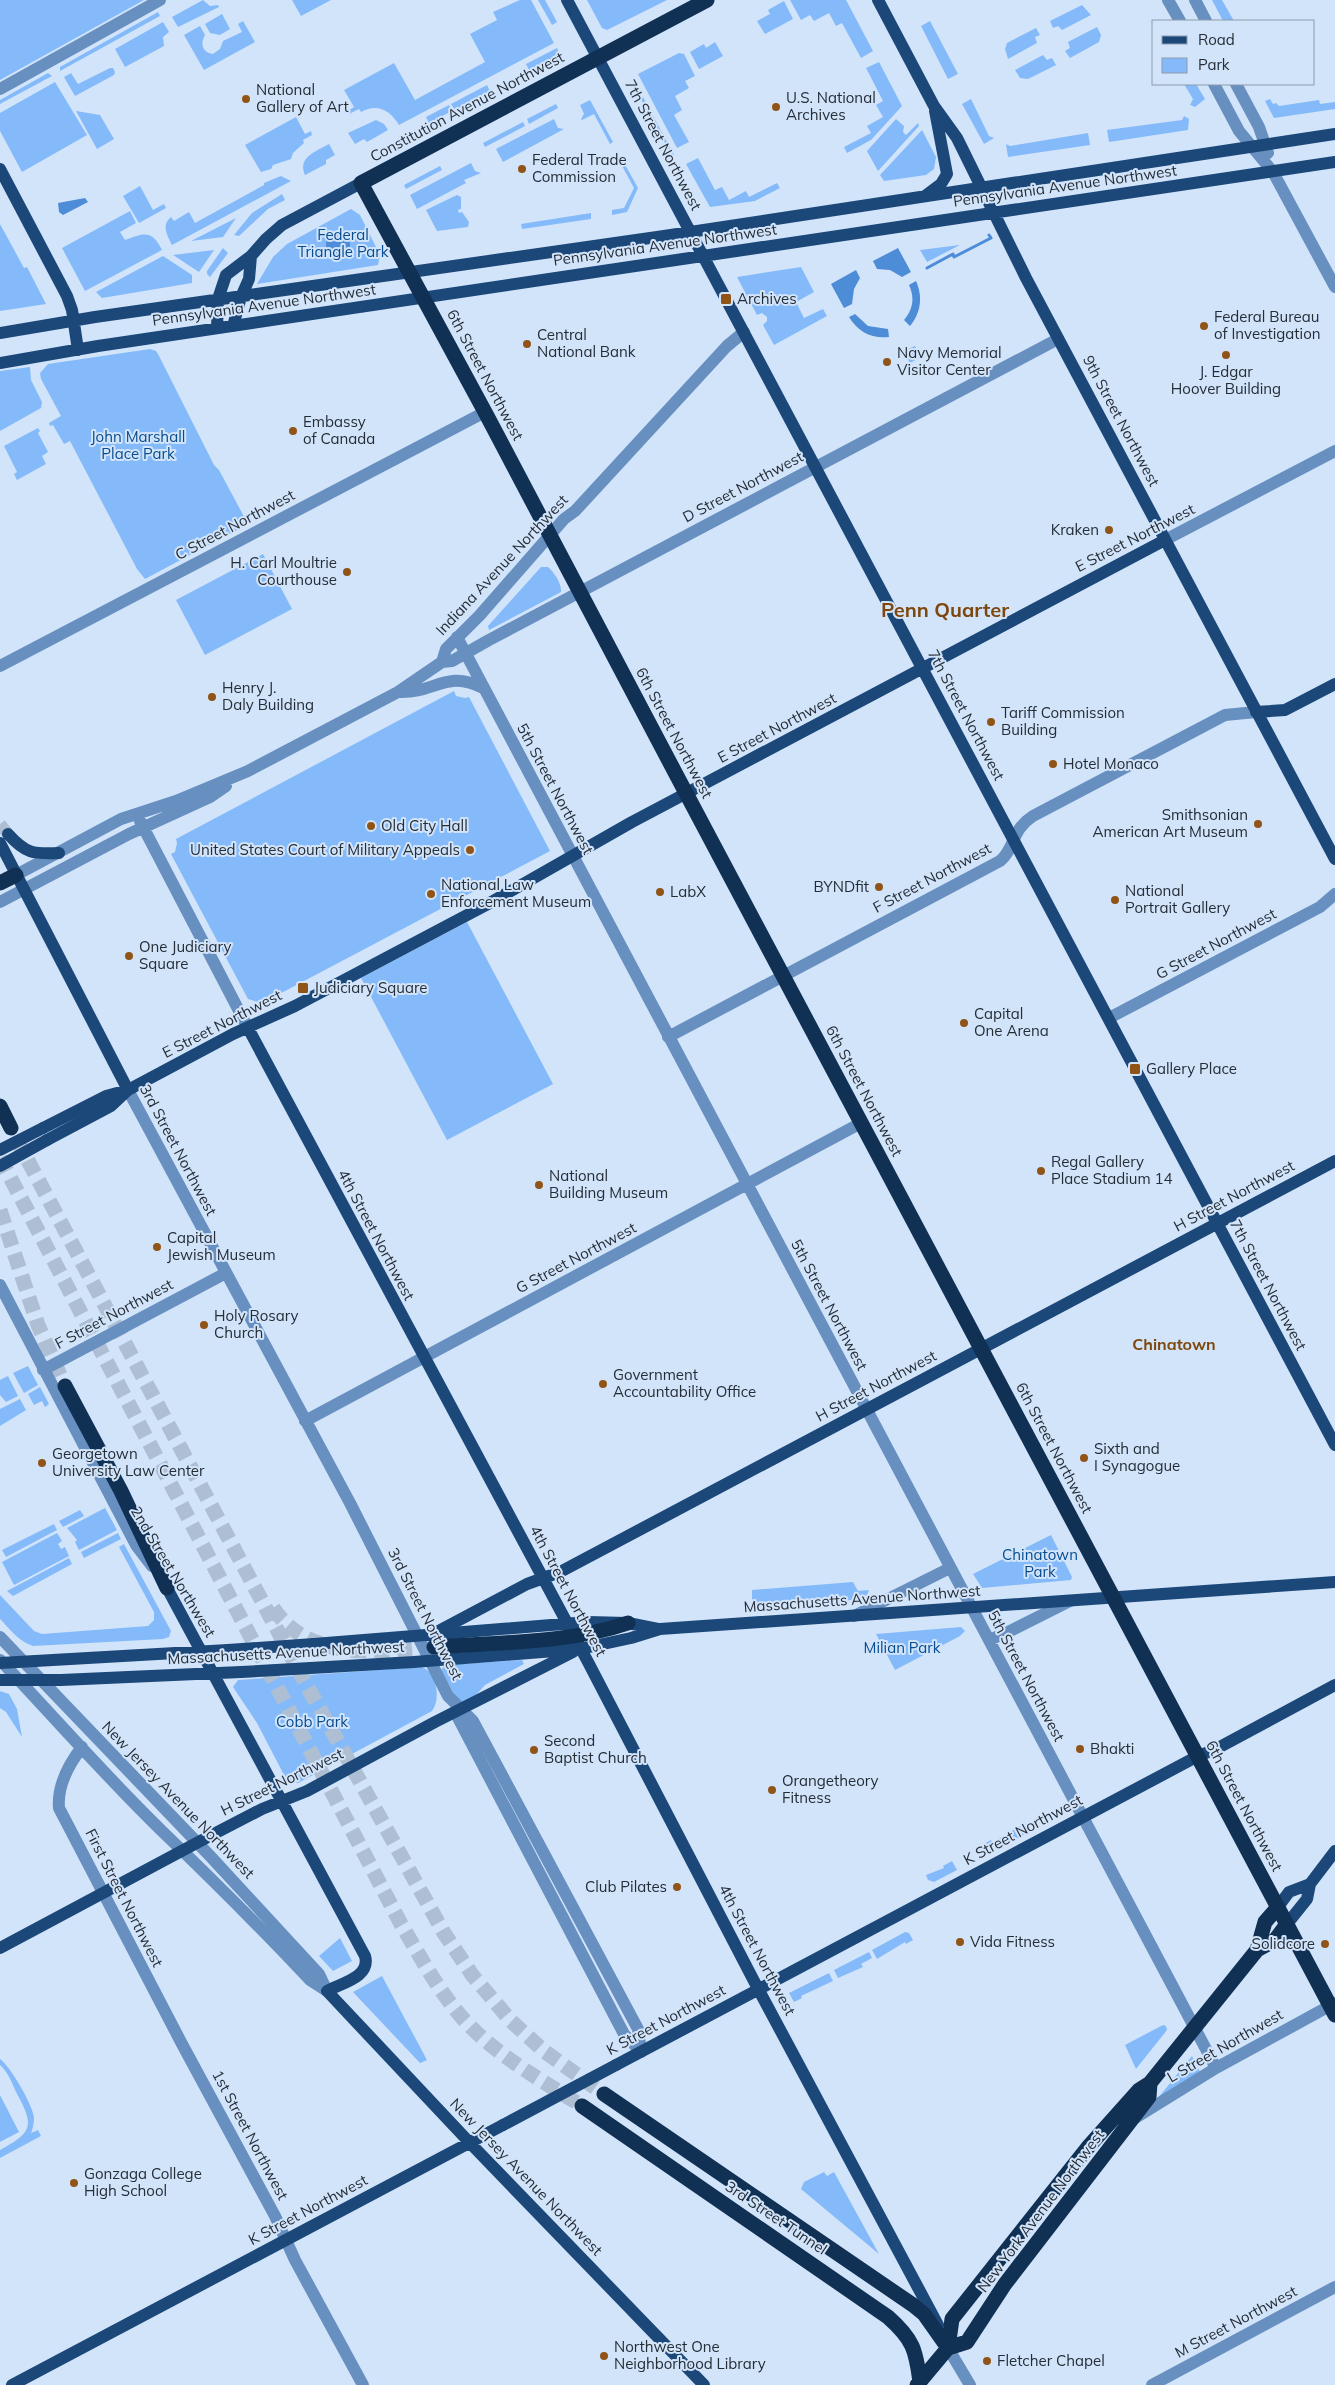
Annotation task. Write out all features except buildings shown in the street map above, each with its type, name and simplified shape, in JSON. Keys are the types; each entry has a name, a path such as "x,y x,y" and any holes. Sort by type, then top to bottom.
{"highway":[{"name":"Constitution Avenue Northwest","path":"361,183 707,0"},
{"name":"6th Street Northwest","path":"361,183 485,412 861,1123 1333,2008"},
{"path":"0,883 16,875"},
{"path":"0,1106 11,1128"},
{"path":"65,1386 121,1491 167,1588"},
{"path":"432,1647 573,1636 606,1630 628,1623"},
{"name":"New York Avenue Northwest","path":"1257,1950 1265,1922 1278,1907"},
{"name":"New York Avenue Northwest","path":"919,2383 948,2348 952,2319 1089,2146 1139,2090 1150,2083 1257,1950 1275,1940 1287,1924"},
{"name":"New York Avenue Northwest","path":"948,2348 966,2342 1006,2284 1132,2120 1148,2097 1150,2083"},
{"name":"3rd Street Tunnel","path":"604,2094 913,2305 924,2314 948,2348"},
{"name":"3rd Street Tunnel","path":"582,2106 888,2317 908,2336 912,2344 917,2356 919,2383"}],"main road":[{"name":"7th Street Northwest","path":"567,0 1335,1445"},
{"name":"9th Street Northwest","path":"878,0 934,106 957,138 993,213 1058,339 1335,858"},
{"path":"925,196 941,184 947,174 934,106"},
{"name":"Pennsylvania Avenue Northwest","path":"0,333 1335,134"},
{"name":"Pennsylvania Avenue Northwest","path":"0,363 217,328 1335,162"},
{"path":"0,169 67,296 74,321 78,350"},
{"name":"Constitution Avenue Northwest","path":"217,328 218,299 226,275 251,256 282,225 361,183"},
{"path":"233,326 241,297 249,279 251,256"},
{"name":"E Street Northwest","path":"0,1150 106,1096 128,1090 295,1006 488,904 572,855 686,793 1165,540"},
{"name":"F Street Northwest","path":"1256,712 1285,710 1335,684"},
{"path":"4,838 30,852 59,853"},
{"name":"3rd Street Northwest","path":"4,838 16,875 128,1090"},
{"name":"4th Street Northwest","path":"248,1028 543,1578 758,1989 937,2322 948,2348"},
{"name":"E Street Northwest","path":"0,1166 111,1106 128,1090"},
{"name":"H Street Northwest","path":"432,1647 526,1584 560,1572 1335,1161"},
{"name":"Massachusetts Avenue Northwest","path":"573,1636 631,1638 660,1629 1335,1582"},
{"name":"2nd Street Northwest","path":"167,1588 366,1959 365,1968 362,1973 327,1990"},
{"name":"Massachusetts Avenue Northwest","path":"628,1623 660,1629"},
{"name":"Massachusetts Avenue Northwest","path":"1,1662 228,1650 418,1636 432,1647"},
{"name":"H Street Northwest","path":"0,1948 197,1842 307,1791 457,1710 573,1636"},
{"name":"Massachusetts Avenue Northwest","path":"0,1680 19,1681 213,1674 328,1667 432,1647"},
{"name":"K Street Northwest","path":"12,2385 1335,1685"},
{"name":"New York Avenue Northwest","path":"1287,1924 1307,1899 1310,1884 1335,1851"},
{"name":"New York Avenue Northwest","path":"1278,1907 1289,1892 1310,1884"},
{"name":"New Jersey Avenue Northwest","path":"327,1990 470,2143 704,2385"}],"street":[{"path":"0,89 160,0"},
{"path":"1168,0 1179,20"},
{"path":"1195,0 1205,20"},
{"path":"1215,85 1239,131 1258,145 1335,287"},
{"path":"1237,85 1259,127 1258,145"},
{"name":"Indiana Avenue Northwest","path":"16,875 137,814 176,801 248,770 398,692 442,662 446,649 727,346 744,332"},
{"name":"D Street Northwest","path":"442,662 452,661 1058,339"},
{"name":"C Street Northwest","path":"0,666 485,412"},
{"name":"E Street Northwest","path":"1165,540 1335,451"},
{"name":"5th Street Northwest","path":"457,638 1216,2068"},
{"path":"398,692 414,693 455,679 483,688"},
{"name":"F Street Northwest","path":"668,1037 1000,861 1004,857 1013,837 1034,816 1220,718 1231,713 1256,712"},
{"name":"Indiana Avenue Northwest","path":"143,827 210,797 248,770"},
{"name":"4th Street Northwest","path":"137,814 248,1028"},
{"path":"0,902 143,827"},
{"name":"G Street Northwest","path":"1109,1018 1320,907 1335,894"},
{"name":"3rd Street Northwest","path":"128,1090 418,1636 432,1647 448,1696 457,1710 624,2034 641,2052"},
{"name":"G Street Northwest","path":"305,1421 861,1123"},
{"name":"F Street Northwest","path":"43,1370 226,1273"},
{"name":"2nd Street Northwest","path":"0,1285 136,1545 167,1588"},
{"path":"854,1616 950,1568"},
{"path":"989,1640 1070,1601"},
{"name":"New Jersey Avenue Northwest","path":"0,1637 197,1842 319,1974 327,1990"},
{"name":"New Jersey Avenue Northwest","path":"1,1662 310,1980 327,1990"},
{"name":"First Street Northwest","path":"82,1747 73,1758 63,1781 59,1795 59,1808 191,2061"},
{"name":"L Street Northwest","path":"1132,2120 1216,2068 1333,2008"},
{"name":"1st Street Northwest","path":"191,2061 363,2385"},
{"name":"M Street Northwest","path":"1152,2385 1334,2287"},
{"name":"4th Street Northwest","path":"948,2348 970,2385"}],"green space":[{"path":"0,0 144,0 0,80"},
{"path":"203,0 210,6 218,5 219,7 178,27 172,17"},
{"path":"292,0 331,0 301,16"},
{"path":"520,0 531,0 554,43 399,125 392,115 378,108 367,109 361,112 359,109 349,114 348,111 354,107 344,90 394,63 415,100 485,62 470,34 497,20 493,12"},
{"path":"538,0 545,0 557,22 552,25"},
{"path":"587,0 667,0 607,30 602,28"},
{"path":"790,0 846,0 873,51 861,58 842,23 836,26 829,13 814,21 810,15 801,20"},
{"path":"1212,0 1222,0 1233,20 1222,20"},
{"path":"784,1 793,19 765,34 757,21 770,14 768,10"},
{"path":"1082,5 1091,15 1062,30 1058,26 1053,28 1050,21"},
{"path":"158,12 160,16 60,71 60,67"},
{"path":"222,14 230,29 220,35 210,33 205,24"},
{"path":"243,21 255,42 204,70 184,35 200,26 205,35 203,47 206,51 213,54 220,49 223,41 242,32 238,24"},
{"path":"930,21 958,74 948,79 921,26"},
{"path":"163,22 169,32 163,37 164,46 125,67 115,49"},
{"path":"1097,27 1101,35 1099,42 1070,58 1065,51 1070,48 1068,42"},
{"path":"1036,28 1040,35 1035,37 1037,43 1008,59 1005,49 1007,43"},
{"path":"715,42 723,56 699,69 690,52 704,44 706,48"},
{"path":"557,48 560,54 529,70 526,64"},
{"path":"679,53 684,54 695,76 685,81 689,88 675,96 682,110 674,115 689,142 677,148 638,74"},
{"path":"1043,55 1047,60 1052,58 1056,65 1028,79 1020,78 1015,70"},
{"path":"879,62 902,106 871,140 847,153 844,147 871,133 867,126 883,117 876,105 883,101 866,68"},
{"path":"113,68 114,75 75,96 64,77 71,73 78,84"},
{"path":"48,73 52,76 0,104 0,100"},
{"path":"55,82 87,135 22,172 0,131 0,113"},
{"path":"487,85 490,91 455,110 451,104"},
{"path":"1185,85 1197,85 1205,99 1195,107 1190,105 1193,99"},
{"path":"643,97 674,155 672,156 641,99"},
{"path":"971,99 989,136 994,138 984,144 962,104"},
{"path":"1270,99 1273,104 1276,103 1279,106 1319,100 1320,104 1335,102 1335,109 1274,118 1265,101"},
{"path":"590,100 613,142 610,144 594,114 581,119 584,114 580,105"},
{"path":"556,104 558,108 529,124 527,119"},
{"path":"449,105 452,111 429,123 426,117"},
{"path":"76,111 100,115 114,139 97,149"},
{"path":"1184,116 1189,119 1188,130 1109,142 1107,130 1182,120"},
{"path":"296,117 305,134 311,131 312,135 303,140 304,143 293,153 291,159 273,165 271,169 261,172 245,145"},
{"path":"554,119 558,128 564,129 503,162 496,149"},
{"path":"896,119 904,126 903,132 906,135 918,123 919,126 878,171 867,151"},
{"path":"376,120 384,124 388,130 367,142 364,139 355,144 348,133"},
{"path":"523,122 525,126 485,147 483,143"},
{"path":"922,130 936,157 934,169 926,175 884,181 880,175"},
{"path":"1088,133 1090,145 1008,157 1006,144 1010,146"},
{"path":"329,144 335,155 326,160 326,164 305,175 303,169 306,159"},
{"path":"698,158 715,190 722,187 729,200 746,191 749,197 777,183 780,188 755,201 710,207 686,164"},
{"path":"623,161 638,188 627,212 612,215 612,210 624,208 634,188 620,162"},
{"path":"471,163 475,171 481,173 464,180 466,183 417,209 410,195"},
{"path":"440,166 442,170 406,189 404,185"},
{"path":"281,176 291,181 172,245 166,227 166,223 171,217 174,221 189,212 195,223 264,185 264,183"},
{"path":"140,186 153,210 164,204 166,208 139,223 123,196"},
{"path":"282,194 285,200 268,209 239,236 234,235 252,213"},
{"path":"457,195 461,197 459,213 462,212 469,222 468,227 437,231 426,210"},
{"name":"Federal Triangle Park","path":"351,209 360,215 380,255 378,265 257,284 273,257 287,244"},
{"path":"130,211 136,223 120,232 125,240 146,234 155,239 162,250 85,291 62,248"},
{"path":"591,213 591,219 522,229 521,224"},
{"path":"236,218 223,237 191,241"},
{"path":"0,224 24,268 27,267 46,304 0,311"},
{"path":"960,245 927,262 920,250"},
{"path":"223,248 228,253 210,277 207,271"},
{"path":"214,250 199,272 173,255"},
{"path":"163,256 192,275 192,283 102,298 96,292"},
{"path":"801,267 814,292 796,302 804,318 823,309 827,316 774,345 763,325 767,321 767,317 762,313 757,315 737,277"},
{"path":"915,346 921,357 910,363 903,351"},
{"name":"John Marshall Place Park","path":"150,349 158,354 214,465 219,470 248,524 145,579 137,569 70,441 64,444 53,425 50,426 49,423 61,416 41,379 40,373 48,364"},
{"path":"30,367 31,380 42,402 41,408 0,431 0,371"},
{"path":"38,428 40,431 38,433 48,452 42,456 46,464 17,480 14,474 17,472 4,446"},
{"path":"263,554 292,609 205,655 176,600"},
{"path":"541,567 548,567 553,572 559,582 561,592 489,630 488,626"},
{"path":"454,691 456,696 469,697 550,851 261,1003 248,999 171,854 175,852 176,839"},
{"name":"Judiciary Square","path":"467,922 553,1084 447,1140 361,978"},
{"path":"28,1366 38,1385 24,1393 13,1373"},
{"path":"8,1376 18,1396 6,1402 0,1395 0,1380"},
{"path":"40,1387 49,1404 45,1407 42,1401 34,1405 28,1394"},
{"path":"20,1399 26,1410 0,1426 0,1409"},
{"path":"105,1508 117,1530 79,1550 75,1542 77,1540 67,1528"},
{"path":"80,1510 84,1516 63,1527 59,1521"},
{"path":"54,1524 57,1530 6,1557 2,1550"},
{"path":"57,1533 62,1541 58,1544 61,1549 65,1547 69,1556 14,1585 2,1562"},
{"path":"118,1533 121,1539 84,1558 81,1552"},
{"name":"Chinatown Park","path":"1051,1535 1072,1577 1071,1580 982,1588 973,1574"},
{"path":"124,1544 171,1631 169,1637 163,1639 33,1646 19,1638 0,1619 0,1595 34,1631 42,1634 148,1626 154,1620 154,1612 119,1547"},
{"path":"69,1558 72,1564 13,1596 7,1591"},
{"path":"853,1582 858,1591 869,1590 867,1595 851,1600 752,1606 752,1590"},
{"name":"Milian Park","path":"961,1627 965,1631 960,1636 895,1670 876,1634"},
{"path":"522,1660 524,1664 485,1685 477,1694 463,1702 457,1700 441,1670 445,1665"},
{"name":"Cobb Park","path":"422,1667 431,1675 436,1687 435,1706 432,1711 298,1783 288,1780 284,1775 257,1723 233,1687 238,1680"},
{"path":"0,1691 9,1694 17,1709 22,1737 6,1712 0,1708"},
{"path":"1022,1825 1027,1833 1002,1846 998,1839"},
{"path":"991,1840 996,1849 980,1857 977,1851 983,1848 982,1845"},
{"path":"952,1861 957,1870 934,1882 928,1880 926,1875 944,1868 943,1866"},
{"path":"905,1932 909,1933 913,1940 906,1944 905,1942 877,1959 872,1950"},
{"path":"340,1938 352,1961 333,1971 319,1956"},
{"path":"869,1952 872,1958 861,1964 863,1967 838,1978 834,1970"},
{"path":"829,1973 833,1981 801,1996 802,1998 794,2002 789,1993"},
{"path":"382,1976 427,2060 420,2063 353,1992"},
{"path":"1163,2025 1166,2026 1167,2030 1136,2069 1125,2045"},
{"path":"1192,2056 1201,2074 1154,2103"},
{"path":"0,2059 15,2077 32,2111 34,2117 31,2133 38,2130 41,2136 0,2158 0,2150 11,2144 25,2132 28,2127 28,2120 10,2078 0,2065"},
{"path":"0,2095 19,2132 0,2142"},
{"path":"824,2172 827,2176 834,2172 879,2254 801,2189 804,2182"}],"shaded area":[{"path":"85,198 88,202 63,215 59,212 58,203"},
{"path":"338,233 347,236 350,245 347,254 338,257 329,254 326,245 329,236"},
{"path":"898,248 911,272 902,277 890,270 877,269 873,261"},
{"path":"856,270 860,278 854,289 852,304 844,308 831,284"},
{"path":"916,281 920,293 920,304 917,316 910,326 904,320 912,303 909,285"},
{"path":"855,314 868,326 888,329 889,337 871,336 861,330 849,317"}],"waterway":[{"path":"927,268 953,254 954,257 991,238 989,235"}],"tunnel":[{"path":"0,824 8,834"},
{"path":"17,1140 306,1684 444,1933 473,1976 511,2021 544,2051 604,2094"},
{"path":"0,1158 401,1924 431,1975 457,2012 493,2047 582,2106"},
{"path":"0,1210 38,1325 65,1386"},
{"path":"273,1608 288,1625 306,1638 325,1645 346,1650 368,1651 434,1647"}],"place":[{"name":"National Gallery of Art","path":"246,99"},
{"name":"U.S. National Archives","path":"776,107"},
{"name":"Federal Trade Commission","path":"522,169"},
{"name":"Archives","path":"726,299"},
{"name":"Federal Bureau of Investigation","path":"1204,326"},
{"name":"Central National Bank","path":"527,344"},
{"name":"J. Edgar Hoover Building","path":"1226,355"},
{"name":"Navy Memorial Visitor Center","path":"887,362"},
{"name":"Embassy of Canada","path":"293,431"},
{"name":"Kraken","path":"1109,530"},
{"name":"H. Carl Moultrie Courthouse","path":"347,572"},
{"name":"Henry J. Daly Building","path":"212,697"},
{"name":"Tariff Commission Building","path":"991,722"},
{"name":"Hotel Monaco","path":"1053,764"},
{"name":"Smithsonian American Art Museum","path":"1258,824"},
{"name":"Old City Hall","path":"371,826"},
{"name":"United States Court of Military Appeals","path":"470,850"},
{"name":"BYNDfit","path":"879,887"},
{"name":"LabX","path":"660,892"},
{"name":"National Law Enforcement Museum","path":"431,894"},
{"name":"National Portrait Gallery","path":"1115,900"},
{"name":"One Judiciary Square","path":"129,956"},
{"name":"Judiciary Square","path":"303,988"},
{"name":"Capital One Arena","path":"964,1023"},
{"name":"Gallery Place","path":"1135,1069"},
{"name":"Regal Gallery Place Stadium 14","path":"1041,1171"},
{"name":"National Building Museum","path":"539,1185"},
{"name":"Capital Jewish Museum","path":"157,1247"},
{"name":"Holy Rosary Church","path":"204,1325"},
{"name":"Government Accountability Office","path":"603,1384"},
{"name":"Sixth and I Synagogue","path":"1084,1458"},
{"name":"Georgetown University Law Center","path":"42,1463"},
{"name":"Bhakti","path":"1080,1749"},
{"name":"Second Baptist Church","path":"534,1750"},
{"name":"Orangetheory Fitness","path":"772,1790"},
{"name":"Club Pilates","path":"677,1887"},
{"name":"Vida Fitness","path":"960,1942"},
{"name":"Solidcore","path":"1325,1944"},
{"name":"Gonzaga College High School","path":"74,2183"},
{"name":"Northwest One Neighborhood Library","path":"604,2356"},
{"name":"Fletcher Chapel","path":"987,2361"}],"district":[{"name":"Penn Quarter","path":"945,610"},
{"name":"Chinatown","path":"1174,1344"}]}
